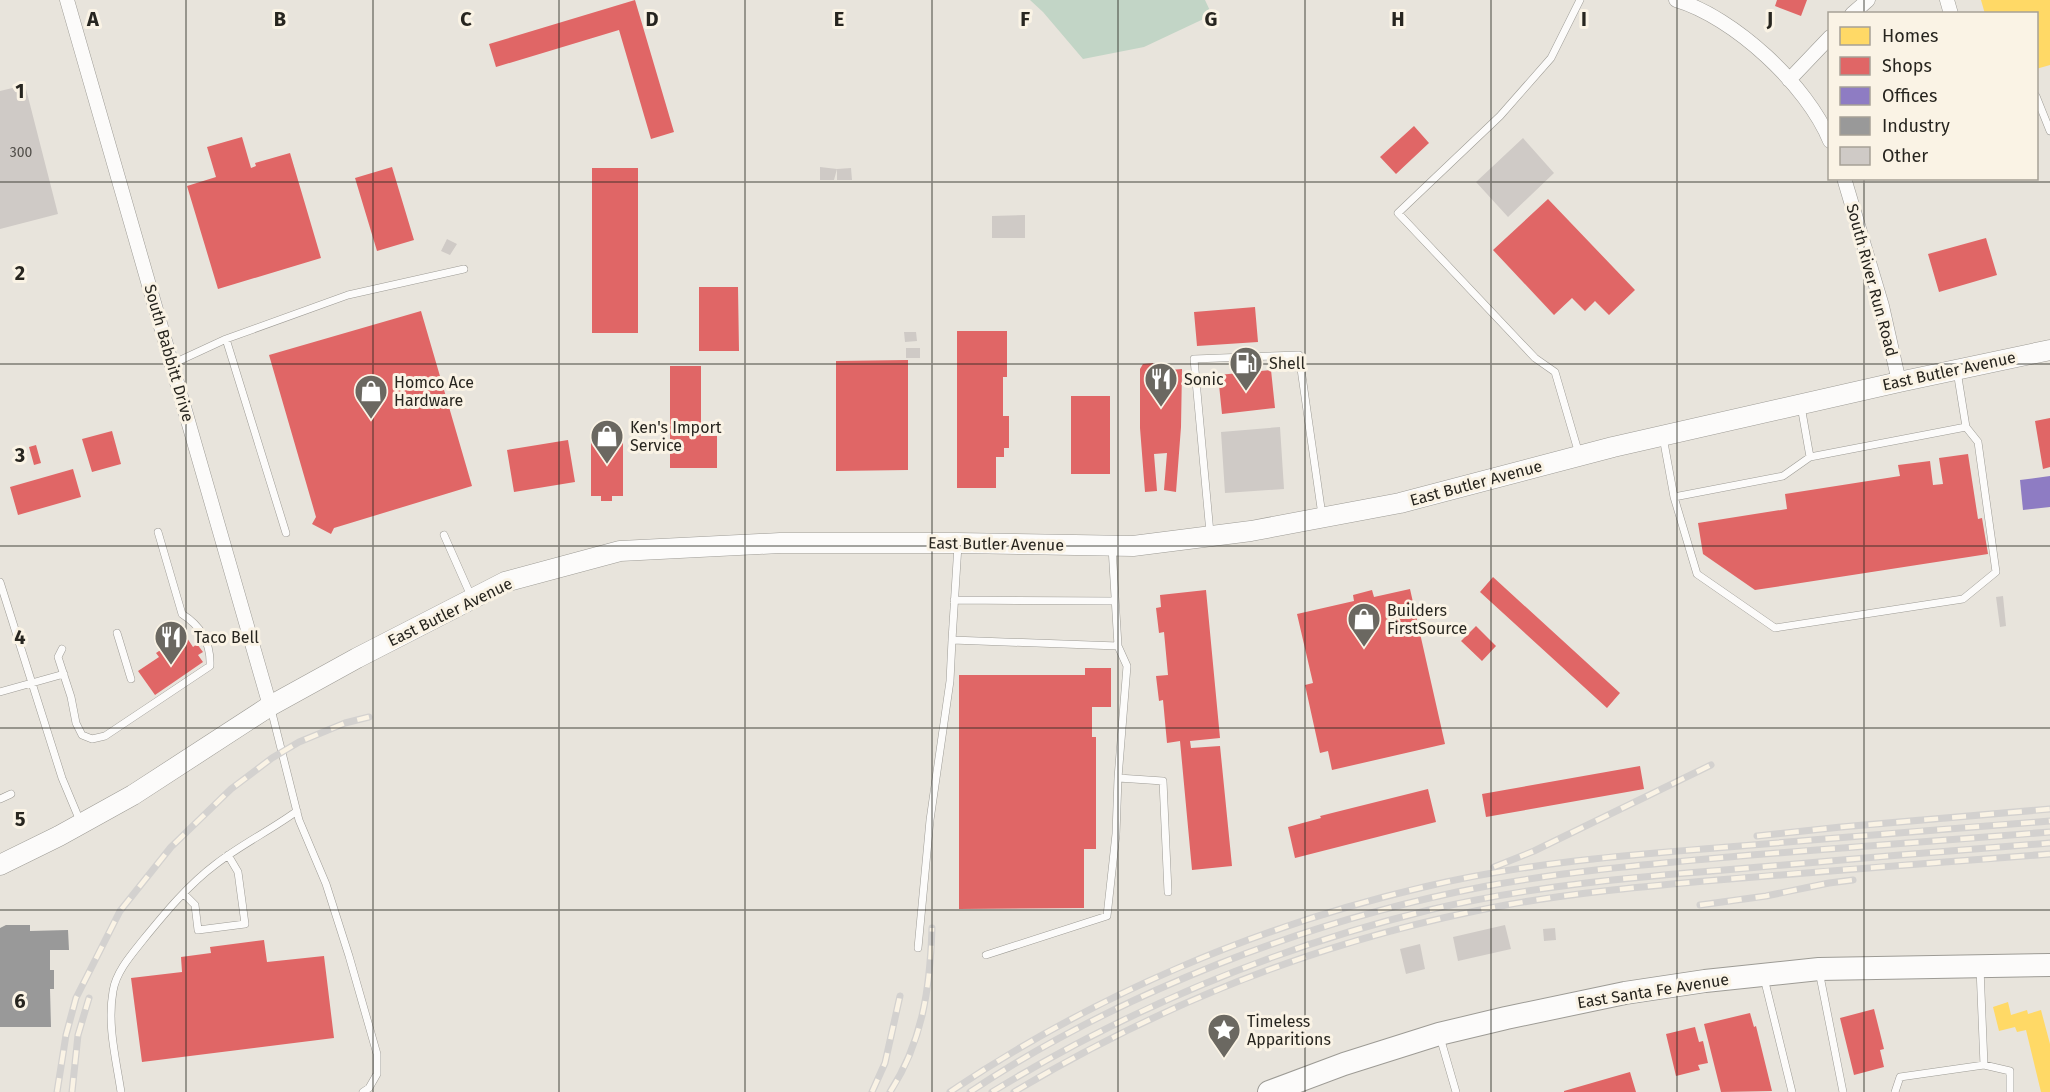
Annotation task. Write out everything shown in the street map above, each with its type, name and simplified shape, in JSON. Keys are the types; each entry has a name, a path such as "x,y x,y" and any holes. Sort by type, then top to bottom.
{"main road":[{"name":"East Butler Avenue","path":"0,865 134,795 270,706 357,658 505,582 620,551 780,543 1133,546 1211,536 1400,503 1663,436 1956,369 2050,350"},
{"name":"East Santa Fe Avenue","path":"1269,1092 1344,1064 1439,1034 1506,1017 1625,993 1706,981 1819,969 2050,965"}],"street":[{"name":"South Babbitt Drive","path":"67,0 270,706"},
{"path":"1854,12 1868,0"},
{"path":"1682,1 1725,23 1755,46 1790,80 1828,136"},
{"path":"1790,80 1828,39"},
{"name":"South River Run Road","path":"1845,180 1882,306 1899,382"}],"lane":[{"path":"1579,456 1555,372 1534,358 1398,213 1500,116 1551,58 1580,0"},
{"path":"2038,99 2050,131"},
{"path":"172,364 226,339 348,295 464,269"},
{"path":"226,339 286,533"},
{"path":"1211,536 1194,359 1299,355 1322,518"},
{"path":"1663,436 1674,497 1697,573 1775,628 1963,599 1996,572 1978,442 1966,427 1956,369"},
{"path":"1801,405 1810,457"},
{"path":"1674,497 1783,476 1810,457 1966,427"},
{"path":"62,649 58,657 71,697 76,723 82,735 92,739 105,736 210,666 206,640 192,620 182,614 158,532"},
{"path":"444,535 472,599"},
{"path":"918,948 930,820 950,681 958,543"},
{"path":"986,955 1107,916 1116,834 1127,666 1118,646 1112,545"},
{"path":"0,582 62,778 81,824"},
{"path":"954,600 1115,601"},
{"path":"117,633 131,679"},
{"path":"952,640 1118,646"},
{"path":"0,692 64,674"},
{"path":"270,706 297,811 326,884 377,1054 377,1074 369,1088 363,1092"},
{"path":"1118,778 1163,781 1168,892"},
{"path":"0,799 11,794"},
{"path":"121,1092 110,1020 113,990 118,976 162,917 214,866 297,811"},
{"path":"184,894 195,906 198,930 245,924 238,872 228,855"},
{"path":"1980,966 1984,1065"},
{"path":"1819,969 1843,1092"},
{"path":"1763,974 1792,1092"},
{"path":"1439,1034 1456,1092"},
{"path":"1895,1092 1900,1077 1984,1065 2010,1071 2010,1092"}],"green space":[{"path":"1030,0 1205,0 1212,15 1144,47 1083,59"}],"building: Homes":[{"path":"1981,0 2050,0 2050,65 2038,68 2038,12 1984,12"},
{"path":"2008,1002 2011,1015 2027,1010 2028,1014 2041,1010 2050,1044 2050,1092 2041,1092 2026,1030 2017,1032 2015,1027 1999,1031 1993,1007"}],"building: Shops":[{"path":"635,0 674,132 651,139 619,30 496,67 489,44"},
{"path":"1777,0 1807,0 1801,16 1775,6"},
{"path":"1414,126 1429,143 1396,174 1380,157"},
{"path":"242,137 251,168 256,166 255,163 290,153 321,258 218,289 187,186 216,177 207,147"},
{"path":"392,167 414,240 377,251 355,178"},
{"path":"592,168 638,168 638,333 592,333"},
{"path":"1548,199 1635,290 1609,315 1595,301 1585,311 1572,298 1554,315 1493,250"},
{"path":"1986,238 1997,275 1939,292 1928,254"},
{"path":"699,287 738,287 739,351 699,351"},
{"path":"1255,307 1258,342 1197,346 1194,312"},
{"name":"Homco Ace Hardware","path":"421,311 472,486 334,528 331,534 312,524 316,517 269,355"},
{"path":"957,331 1007,331 1007,377 1003,377 1003,416 1009,416 1009,448 1004,448 1004,457 996,457 996,488 957,488"},
{"path":"908,360 908,470 836,471 836,361"},
{"path":"1153,363 1152,389 1170,389 1170,370 1182,369 1181,427 1176,492 1164,490 1167,453 1154,454 1157,491 1145,492 1140,428 1140,369 1143,364"},
{"path":"670,366 701,366 701,436 717,436 717,468 670,468"},
{"name":"Shell","path":"1271,370 1275,408 1222,414 1218,375"},
{"path":"1071,396 1110,396 1110,474 1071,474"},
{"path":"2050,418 2050,467 2043,469 2035,421"},
{"path":"112,431 121,464 92,472 82,439"},
{"name":"Ken's Import Service","path":"591,434 623,434 623,496 612,496 612,501 601,501 601,496 591,496"},
{"path":"568,440 575,482 514,492 507,450"},
{"path":"36,445 41,463 34,465 29,447"},
{"path":"1968,454 1978,519 1982,518 1988,554 1755,590 1703,554 1698,523 1787,509 1785,494 1900,476 1898,465 1930,461 1933,485 1943,484 1939,458"},
{"path":"73,469 81,497 18,515 10,487"},
{"path":"1493,577 1620,693 1607,708 1480,592"},
{"name":"Builders FirstSource","path":"1410,589 1445,744 1332,770 1328,751 1320,753 1305,685 1313,683 1297,614 1354,601 1353,595 1372,590 1374,597"},
{"path":"1206,590 1220,738 1190,741 1191,748 1220,746 1232,866 1192,870 1180,741 1167,743 1163,700 1159,701 1156,676 1168,675 1164,632 1159,633 1156,608 1161,607 1160,595"},
{"path":"1476,626 1496,646 1482,661 1461,641"},
{"name":"Taco Bell","path":"187,638 193,647 197,644 203,652 198,655 203,662 155,695 138,671 159,657 156,653 165,647 168,652"},
{"path":"1085,668 1111,668 1111,707 1092,707 1092,737 1096,737 1096,849 1084,849 1084,908 959,909 959,675 1085,675"},
{"path":"1640,766 1644,789 1486,817 1482,794"},
{"path":"1428,789 1436,822 1295,858 1288,827 1321,818 1320,816"},
{"path":"264,940 267,962 324,956 334,1038 142,1062 131,978 182,972 181,957 211,953 210,947"},
{"path":"1874,1009 1884,1049 1880,1050 1884,1067 1854,1075 1840,1018"},
{"path":"1750,1013 1754,1027 1756,1026 1772,1091 1721,1092 1704,1024"},
{"path":"1695,1027 1699,1042 1703,1041 1708,1063 1698,1065 1700,1070 1676,1076 1666,1034"},
{"path":"1630,1072 1636,1092 1564,1092 1564,1091"}],"building: Offices":[{"path":"2050,476 2050,507 2023,510 2020,480"}],"building: Industry":[{"path":"6,925 30,925 30,931 68,930 69,950 50,950 50,970 54,970 54,989 50,989 51,1027 0,1027 0,928"}],"building: Other":[{"path":"25,85 58,214 0,229 0,91"},
{"path":"1523,138 1554,173 1508,217 1476,182"},
{"path":"820,167 837,169 834,180 820,180"},
{"path":"851,168 852,180 837,180 837,169"},
{"path":"1025,215 1025,238 992,238 992,216"},
{"path":"447,239 457,244 450,255 441,251"},
{"path":"904,332 916,332 917,341 905,342"},
{"path":"906,348 920,348 920,358 906,358"},
{"path":"1280,427 1284,489 1225,493 1221,432"},
{"path":"2003,596 2006,626 2000,627 1996,597"},
{"path":"1505,925 1511,949 1458,961 1453,937"},
{"path":"1555,928 1556,940 1544,941 1543,929"},
{"path":"1420,944 1425,969 1406,974 1400,949"}],"railway":[{"path":"57,1092 66,1035 76,998 120,911 171,847 231,789 272,758 299,742 345,723 369,717"},
{"path":"1494,867 1534,851 1711,765"},
{"path":"1757,836 2050,809"},
{"path":"950,1092 1004,1057 1060,1025 1178,968 1299,922 1424,887 1499,872 1613,857 2050,821"},
{"path":"970,1092 1089,1022 1153,992 1286,939 1420,900 1520,880 1619,867 2050,832"},
{"path":"992,1092 1096,1034 1203,984 1314,943 1429,910 1505,895 1620,879 2050,843"},
{"path":"1014,1092 1130,1029 1251,976 1314,954 1441,918 1531,901 1630,888 2050,854"},
{"path":"1700,905 1853,880"},
{"path":"890,1092 910,1053 923,1013 932,928"},
{"path":"872,1092 885,1063 900,996"},
{"path":"72,1092 78,1035 89,998"}],"place":[{"name":"Shell","path":"1246,392"},
{"name":"Sonic","path":"1161,408"},
{"name":"Homco Ace Hardware","path":"371,420"},
{"name":"Ken's Import Service","path":"607,465"},
{"name":"Builders FirstSource","path":"1364,648"},
{"name":"Taco Bell","path":"171,666"},
{"name":"Timeless Apparitions","path":"1224,1059"}]}
